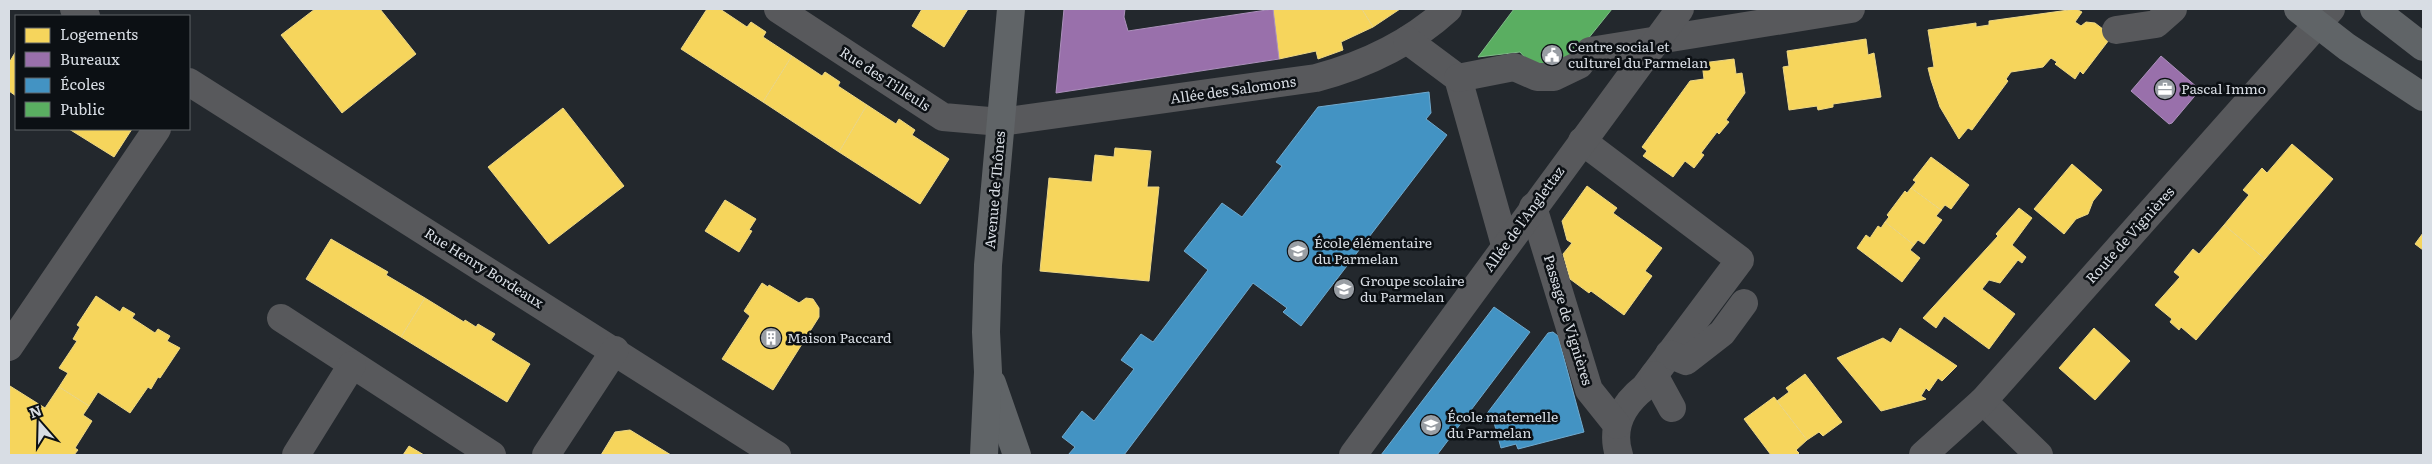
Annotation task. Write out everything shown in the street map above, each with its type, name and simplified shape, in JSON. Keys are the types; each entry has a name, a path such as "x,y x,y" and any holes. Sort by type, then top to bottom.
{"main road":[{"name":"Avenue de Thônes","path":"988,372 986,332 988,265 1011,9"},
{"path":"2374,9 2423,46"},
{"path":"2315,14 2347,47 2423,97"},
{"path":"984,455 988,372"},
{"path":"988,372 1017,455"}],"street":[{"name":"Rue des Tilleuls","path":"778,9 943,117 1001,122"},
{"name":"Allée des Salomons","path":"1001,122 1316,78 1359,65 1407,40 1448,9"},
{"name":"Allée de l'Anglettaz","path":"1353,455 1505,245 1680,9"},
{"path":"1458,78 1514,68 1537,78 1554,77 1578,65 1590,51 1818,11 1851,9"},
{"path":"2116,30 2156,24 2173,9"},
{"name":"Route de Vignières","path":"1923,455 1983,401 2315,14"},
{"path":"1407,40 1458,78 1505,245"},
{"name":"Rue Henry Bordeaux","path":"190,83 778,455"},
{"path":"9,347 156,130"},
{"path":"1582,141 1740,260 1645,387 1627,403 1617,426 1616,438 1619,455"},
{"name":"Passage de Vignières","path":"1533,207 1589,390 1617,426"},
{"path":"1662,364 1686,361 1722,333 1744,303"},
{"path":"281,318 492,455"},
{"path":"546,455 614,350"},
{"path":"1662,364 1672,408"},
{"path":"296,455 352,365"},
{"path":"1983,401 2039,455"}],"building: Logements":[{"path":"315,9 380,9 416,54 342,113 281,35"},
{"path":"707,9 720,9 747,27 751,22 766,32 763,37 792,56 763,102 681,49"},
{"path":"922,9 968,9 944,47 912,26"},
{"path":"1273,9 1362,9 1373,27 1341,42 1343,50 1318,59 1316,51 1279,59"},
{"path":"1362,9 1400,9 1373,27"},
{"path":"2076,9 2082,12 2075,22 2081,26 2086,22 2095,23 2112,36 2083,74 2080,71 2075,79 2055,64 2057,62 2051,58 2043,67 2011,72 2006,79 2008,81 1972,130 1968,128 1959,139 1940,107 1931,80 1928,68 1934,67 1928,30 1976,23 1976,27 1989,25 1989,21"},
{"path":"1866,39 1868,55 1874,53 1881,97 1833,104 1833,107 1818,110 1817,106 1789,110 1783,67 1789,66 1787,51"},
{"path":"15,53 15,95 9,91 9,63"},
{"path":"792,56 822,76 825,72 840,82 838,86 867,105 839,152 763,102"},
{"path":"1734,59 1736,74 1742,73 1745,93 1726,120 1729,122 1719,134 1717,132 1701,153 1704,155 1694,168 1685,161 1673,177 1643,156 1647,151 1642,147 1690,81 1704,79 1702,63"},
{"path":"867,105 896,124 899,119 915,130 912,135 949,159 920,204 839,152"},
{"path":"563,108 624,186 549,244 488,167"},
{"path":"71,130 131,130 114,157"},
{"path":"2292,144 2333,179 2265,259 2224,225 2249,195 2243,190 2262,168 2267,173"},
{"path":"1115,148 1151,151 1147,187 1159,187 1149,281 1040,271 1049,178 1092,182 1095,155 1114,157"},
{"path":"1931,157 1969,185 1951,209 1945,205 1941,210 1911,188 1916,182 1913,180"},
{"path":"2072,164 2102,190 2093,201 2088,214 2076,219 2064,234 2034,209"},
{"path":"1587,186 1617,208 1613,213 1662,248 1645,271 1652,276 1624,315 1591,291 1589,293 1570,279 1563,254 1572,243 1567,240 1562,221"},
{"path":"1911,188 1941,210 1936,216 1942,220 1924,244 1918,240 1914,245 1885,222 1889,217 1887,215 1905,191 1907,193"},
{"path":"725,200 756,219 749,230 752,231 739,252 705,231"},
{"path":"2019,208 2032,218 2012,245 2026,257 2022,263 2018,260 2000,283 1989,280 1982,289 2015,314 1989,349 1944,316 1936,328 1923,318 1998,236 1996,234"},
{"path":"1885,222 1914,245 1910,250 1920,258 1902,282 1857,248 1866,235 1870,238 1878,226 1881,228"},
{"path":"2224,225 2265,259 2196,340 2181,327 2179,330 2170,322 2172,319 2155,305 2180,277 2174,272 2193,249 2199,254"},
{"path":"2423,233 2423,250 2415,244"},
{"path":"331,239 388,272 386,275 425,298 401,337 306,279"},
{"name":"Maison Paccard","path":"762,283 768,287 769,285 799,303 806,298 813,299 819,308 819,317 773,390 722,359 750,316 744,311"},
{"path":"96,296 120,312 123,307 135,314 132,318 155,333 158,329 170,336 167,341 180,348 160,378 158,377 151,389 148,387 130,413 98,392 89,406 59,387 68,373 59,368 77,341 73,339 80,327 77,325"},
{"path":"425,298 464,322 465,320 476,327 478,324 495,334 491,340 530,364 507,402 401,337"},
{"path":"1900,328 1957,366 1942,381 1938,378 1929,391 1926,388 1921,396 1926,399 1881,411 1837,358 1883,338 1891,343"},
{"path":"2094,328 2130,361 2095,400 2059,368"},
{"path":"1805,374 1842,422 1823,436 1819,432 1807,440 1777,401 1789,392 1786,388"},
{"path":"10,386 45,408 59,387 89,406 83,415 92,421 75,448 78,450 74,455 9,455"},
{"path":"1774,397 1807,440 1796,450 1799,453 1797,455 1771,455 1744,419"},
{"path":"630,430 671,455 601,455 615,432"},
{"path":"409,446 424,455 403,455"}],"building: Bureaux":[{"path":"1064,9 1125,9 1124,17 1128,31 1273,9 1279,59 1056,93"},
{"name":"Pascal Immo","path":"2161,56 2198,88 2199,91 2172,123 2169,124 2131,91"}],"building: Écoles":[{"path":"1429,92 1431,113 1426,119 1447,135 1301,326 1283,312 1287,308 1253,283 1124,455 1068,455 1075,447 1062,437 1082,411 1094,421 1134,369 1121,360 1141,334 1153,342 1208,270 1184,251 1222,203 1242,217 1282,166 1276,162 1318,107"},
{"path":"1494,307 1530,332 1437,455 1381,455"},
{"path":"1553,332 1558,336 1584,432 1518,449 1516,444 1501,448 1493,419 1479,424 1548,333"}],"building: Public":[{"path":"1514,9 1612,9 1579,50 1548,68 1526,59 1520,52 1478,57"}],"place":[{"name":"Centre social et culturel du Parmelan","path":"1552,55"},
{"name":"Pascal Immo","path":"2165,89"},
{"name":"École élémentaire du Parmelan","path":"1298,251"},
{"name":"Groupe scolaire du Parmelan","path":"1344,289"},
{"name":"Maison Paccard","path":"771,338"},
{"name":"École maternelle du Parmelan","path":"1431,425"}]}
